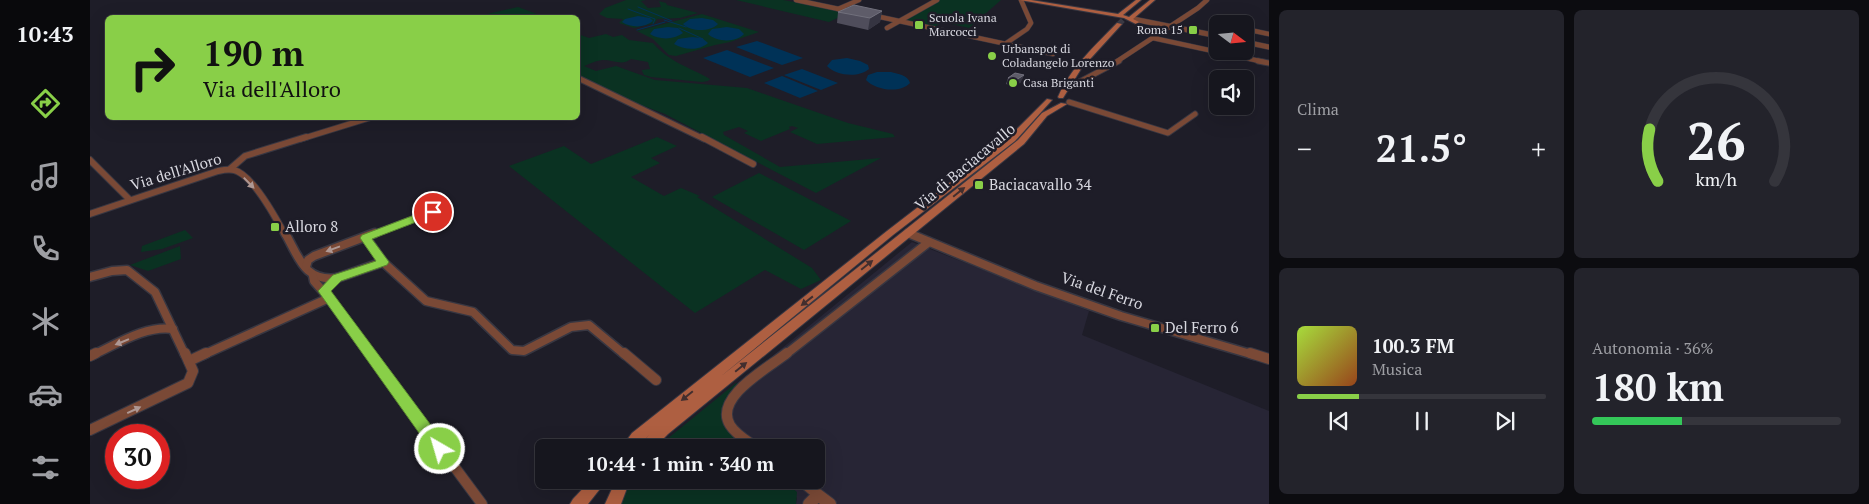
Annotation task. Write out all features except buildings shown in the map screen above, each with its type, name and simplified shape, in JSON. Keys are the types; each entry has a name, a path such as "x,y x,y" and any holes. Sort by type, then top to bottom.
{"main road":[{"path":"1022,0 1123,19 1153,0"},
{"path":"1123,19 1139,0"},
{"path":"1123,19 1147,0"},
{"name":"Via di Baciacavallo","path":"903,230 1021,142 1035,124 1064,98 1083,64 1123,19"},
{"name":"Via di Baciacavallo","path":"903,230 1012,139 1048,100 1047,98 1050,96 1064,98"},
{"path":"635,439 725,365 903,230"},
{"path":"655,439 903,230"},
{"path":"578,504 592,489"},
{"path":"613,504 619,489"}],"street":[{"path":"798,0 856,12"},
{"path":"838,9 859,0"},
{"path":"887,28 898,20 937,0"},
{"path":"1006,44 1027,29 1031,23 1022,0"},
{"name":"Via di Baciacavallo","path":"1064,98 1085,81 1200,8 1207,0"},
{"path":"864,14 1053,54"},
{"path":"1123,19 1150,22 1209,34"},
{"path":"1254,31 1269,35"},
{"path":"1259,45 1269,35"},
{"path":"1154,38 1269,63"},
{"path":"1254,44 1269,47"},
{"path":"580,79 660,116 753,164"},
{"path":"1064,98 1168,134 1195,114"},
{"path":"230,169 245,156 362,120"},
{"path":"90,160 130,200"},
{"name":"Via dell'Alloro","path":"90,214 218,171 230,169 240,173 257,191 293,248 299,261 313,276 314,281 327,294 482,504"},
{"path":"306,267 308,260 314,256 448,206"},
{"name":"Via del Ferro","path":"903,230 1036,286 1121,316 1269,359"},
{"path":"366,238 383,262 426,301 475,313 512,350 524,351 570,327 590,325 656,380"},
{"path":"746,439 730,424 727,418 730,404 740,389 929,242"},
{"path":"313,276 324,279 337,278 383,262"},
{"path":"90,277 112,270 127,270 157,295 189,361 192,376 180,388 90,430"},
{"path":"189,361 327,294 337,278"},
{"path":"154,329 167,317"},
{"path":"90,356 154,329 168,327 173,329"},
{"path":"813,499 830,504"}],"shaded area":[{"path":"912,242 1089,311 1082,335 1269,411 1269,504 796,504 797,498 791,489 825,489 825,439 738,439 727,430 722,414 738,384"}],"green space":[{"path":"626,0 646,0 641,1 648,8 661,7 659,1 698,13 680,18 657,19 655,23 634,28 619,23 623,19 607,18 599,14 605,8"},
{"path":"736,0 783,0 850,12 829,22"},
{"path":"940,0 1001,0 969,28 943,22 935,27 902,20"},
{"path":"518,7 540,15 483,15"},
{"path":"702,14 759,32 730,42 676,56 669,55 653,39 637,31"},
{"path":"606,34 613,37 622,35 629,40 653,43 673,60 710,79 702,82 651,77 644,75 642,71 650,69 648,62 631,59 624,62 601,60 584,66 596,71 616,66 655,80 747,88 848,123 893,134 895,137 817,144 790,132 798,128 792,126 789,127 790,129 761,141 744,133 748,131 739,127 723,132 724,135 780,167 881,158 816,193 665,114 628,100 580,77 580,35 589,38"},
{"path":"657,137 677,146 651,158 660,163 631,177 664,196 681,188 700,196 697,197 812,268 821,280 801,289 765,270 695,313 509,166 564,146 591,164"},
{"path":"759,173 851,221 804,250 712,197"},
{"path":"185,230 193,238 162,249 141,252 142,246"},
{"path":"180,246 181,259 148,271 130,265"},
{"path":"736,383 738,384 726,405 723,418 730,431 738,439 667,439"},
{"path":"625,489 794,489 797,492 796,504 619,504"}],"water":[{"path":"638,16 650,18 653,21 646,25 638,26 622,22 625,19"},
{"path":"702,18 713,20 718,24 706,30 695,30 683,24 690,19"},
{"path":"727,27 739,29 744,34 736,39 721,40 708,34 712,29"},
{"path":"678,28 683,33 675,37 666,38 650,34 654,29"},
{"path":"702,38 708,43 691,49 682,48 674,44 678,39"},
{"path":"757,41 803,58 782,65 736,47"},
{"path":"727,50 774,68 750,77 703,58"},
{"path":"847,58 868,65 869,69 859,74 848,75 836,72 827,66 832,60"},
{"path":"802,69 838,83 821,90 784,75"},
{"path":"877,72 900,74 909,80 910,83 894,90 875,86 866,80 868,75"},
{"path":"782,76 818,91 800,98 764,83"}],"waterway":[{"path":"638,7 672,21"},
{"path":"628,9 655,19 653,24"},
{"path":"664,20 686,27"},
{"path":"637,30 665,22"},
{"path":"679,28 703,39"}],"tunnel":[{"path":"1119,24 1127,16"}],"place":[{"name":"Scuola Ivana Marcocci","path":"919,25"},
{"name":"Roma 15","path":"1193,30"},
{"name":"Urbanspot di Coladangelo Lorenzo","path":"992,56"},
{"name":"Casa Briganti","path":"1013,83"},
{"name":"Baciacavallo 34","path":"979,185"},
{"name":"Alloro 8","path":"275,227"},
{"name":"Del Ferro 6","path":"1155,328"}],"route":[{"path":"433,212 366,238 368,238 383,262 337,278 328,284 324,291 440,449"}]}
